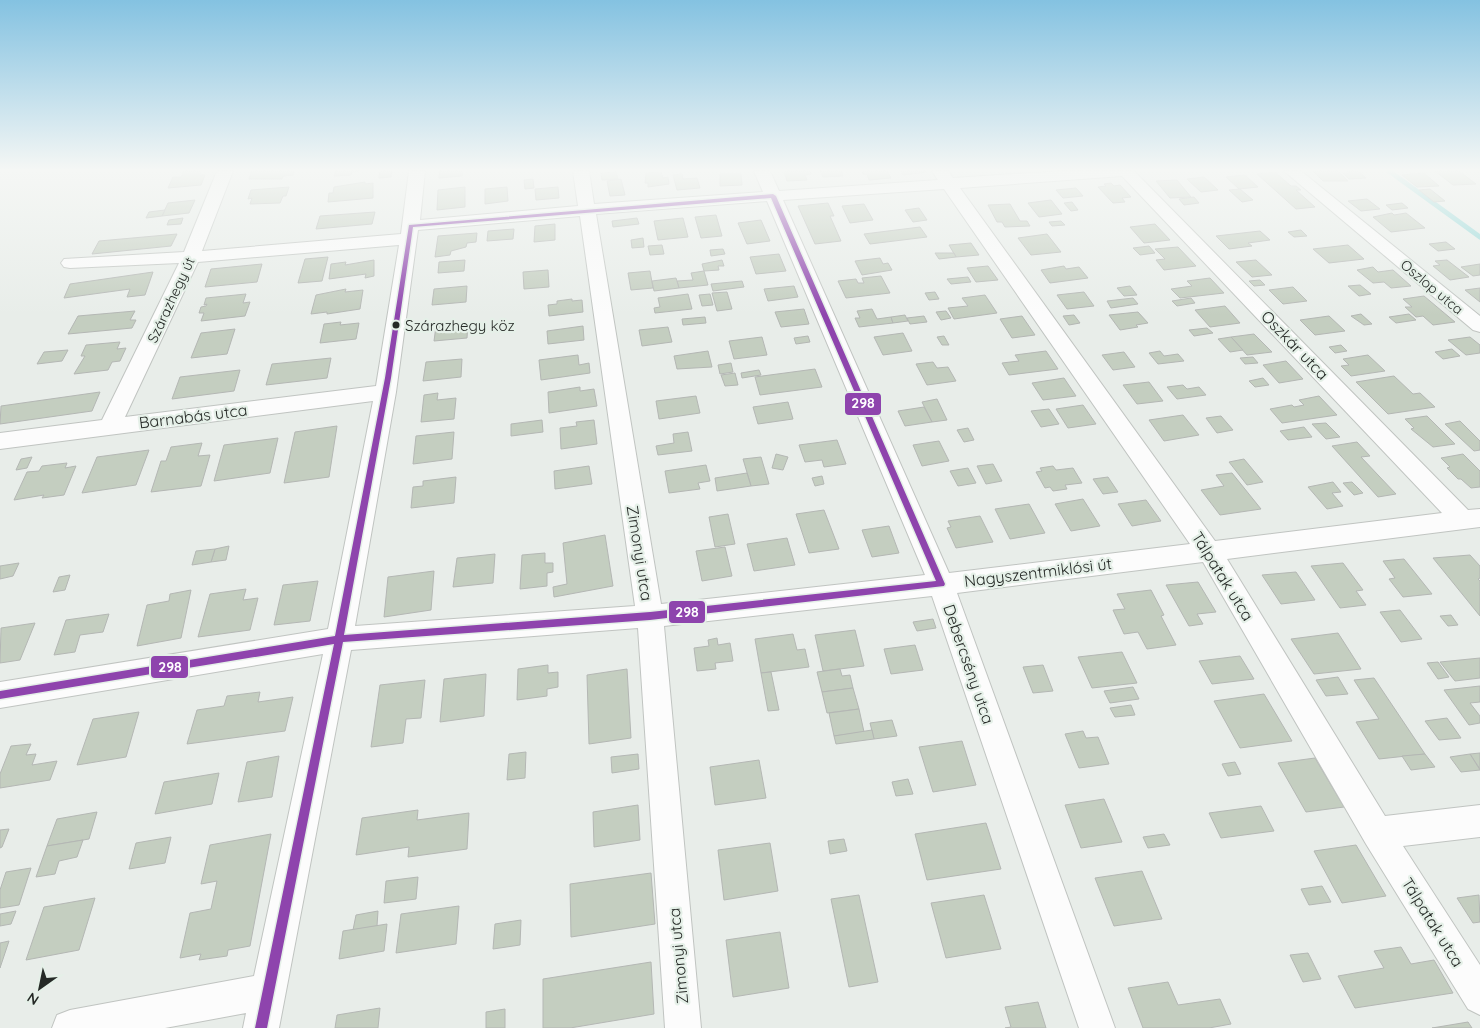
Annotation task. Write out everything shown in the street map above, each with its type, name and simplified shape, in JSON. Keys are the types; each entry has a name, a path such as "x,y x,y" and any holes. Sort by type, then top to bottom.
{"street":[{"name":"Szárazhegy út","path":"110,427 191,257 206,219"},
{"path":"261,1028 340,639 386,392 411,219"},
{"path":"70,263 191,257 520,219"},
{"name":"Zimonyi utca","path":"588,219 650,616 683,1028"},
{"name":"Debercsény utca","path":"783,219 941,584 1097,1028"},
{"name":"Tálpatak utca","path":"974,219 1209,551 1377,833 1480,997"},
{"name":"Oszkár utca","path":"1173,219 1472,519"},
{"name":"Oszlop utca","path":"1350,219 1480,326"},
{"name":"Barnabás utca","path":"0,441 386,392"},
{"name":"Nagyszentmiklósi út","path":"0,695 340,639 650,616 941,584 1472,519"},
{"path":"1377,833 1480,821"},
{"path":"70,1028 269,990"}],"building":[{"path":"183,219 181,224 167,225 169,220"},
{"path":"319,219 373,219 372,224 316,229"},
{"path":"637,219 639,224 613,227 612,221"},
{"path":"683,219 688,237 658,240 654,221"},
{"path":"696,219 717,219 722,236 701,238"},
{"path":"804,219 831,219 841,241 815,244"},
{"path":"848,219 873,220 850,223"},
{"path":"911,219 927,220 913,222"},
{"path":"995,219 1019,219 1020,221 1027,221 1030,226 1005,227 1002,222 997,222"},
{"path":"1375,219 1414,219 1425,228 1391,232"},
{"path":"761,220 770,241 747,244 738,223"},
{"path":"1061,221 1065,225 1052,226 1049,222"},
{"path":"555,224 555,240 534,242 535,226"},
{"path":"1155,224 1170,240 1144,243 1130,227"},
{"path":"920,227 927,237 870,244 864,234"},
{"path":"514,229 513,239 487,241 488,231"},
{"path":"1301,230 1307,236 1294,237 1288,232"},
{"path":"1260,231 1270,240 1248,243 1252,246 1229,249 1216,236"},
{"path":"477,233 476,242 467,243 466,247 451,251 450,255 435,257 438,236"},
{"path":"177,234 171,246 92,254 99,241"},
{"path":"1047,234 1061,252 1031,255 1018,238"},
{"path":"643,238 644,247 632,248 631,240"},
{"path":"1446,242 1455,249 1438,251 1429,244"},
{"path":"971,243 979,255 956,257 949,245"},
{"path":"662,245 664,254 650,255 648,246"},
{"path":"1348,245 1364,259 1329,263 1313,249"},
{"path":"1149,246 1155,253 1140,255 1133,248"},
{"path":"1178,247 1196,266 1164,270 1156,260 1165,259 1155,249"},
{"path":"723,249 725,254 711,256 710,250"},
{"path":"935,253 954,253 956,257 939,259"},
{"path":"779,254 786,271 756,274 750,257"},
{"path":"328,257 322,281 298,283 305,259"},
{"path":"880,258 883,264 888,263 892,270 862,275 855,261"},
{"path":"374,260 374,276 365,278 366,274 329,279 331,264 346,262 345,265"},
{"path":"465,260 464,271 438,273 439,262"},
{"path":"722,260 724,266 718,266 719,270 704,271 702,264"},
{"path":"1256,260 1272,275 1252,277 1236,262"},
{"path":"1447,260 1469,277 1450,280 1433,266 1440,265 1435,261"},
{"path":"262,264 257,282 205,287 211,269"},
{"path":"1480,264 1480,275 1473,276 1461,267"},
{"path":"988,266 998,280 976,282 967,268"},
{"path":"1064,266 1066,269 1079,267 1088,278 1050,283 1041,270"},
{"path":"1373,267 1378,272 1393,270 1411,286 1391,288 1384,282 1373,283 1357,270"},
{"path":"548,270 549,287 524,289 523,272"},
{"path":"650,271 653,288 631,290 628,273"},
{"path":"704,271 708,285 679,288 677,281 693,280 691,273"},
{"path":"153,272 145,295 127,297 130,289 64,298 70,284"},
{"path":"881,276 890,293 846,298 838,281 856,279 858,283 864,283 862,278"},
{"path":"968,277 971,282 951,284 947,279"},
{"path":"676,278 679,288 654,291 652,281"},
{"path":"1210,278 1224,293 1180,298 1171,289 1192,286 1187,281"},
{"path":"1260,280 1265,285 1254,286 1249,281"},
{"path":"742,281 744,287 713,291 711,284"},
{"path":"1360,285 1371,294 1359,296 1348,286"},
{"path":"467,286 466,302 432,305 434,289"},
{"path":"794,286 798,297 768,301 764,289"},
{"path":"1130,286 1137,295 1124,296 1117,288"},
{"path":"1293,287 1307,301 1283,304 1269,290"},
{"path":"1480,288 1480,302 1465,290"},
{"path":"346,289 345,292 363,290 360,309 327,314 327,312 311,314 316,295"},
{"path":"727,292 732,309 717,311 712,293"},
{"path":"935,292 939,299 929,300 925,293"},
{"path":"1084,292 1094,306 1067,309 1057,295"},
{"path":"246,294 243,303 250,302 245,316 201,321 204,313 199,313 201,307 207,304 204,305 206,298"},
{"path":"688,294 692,309 655,313 654,308 660,307 658,298"},
{"path":"710,294 713,305 702,306 699,295"},
{"path":"985,295 997,313 954,319 948,308 968,306 962,298"},
{"path":"1424,296 1455,322 1433,325 1423,316 1416,317 1405,307 1412,307 1403,299"},
{"path":"1133,298 1138,304 1111,308 1107,301"},
{"path":"1191,298 1195,303 1177,306 1172,301"},
{"path":"572,299 572,301 582,300 583,312 549,316 548,305 557,304 557,301"},
{"path":"1225,306 1240,323 1210,327 1195,310"},
{"path":"804,309 809,324 781,327 775,312"},
{"path":"872,309 877,319 891,317 893,323 859,327 855,318 860,318 857,311"},
{"path":"135,311 130,320 136,320 132,328 68,334 78,316"},
{"path":"946,311 951,318 941,320 936,312"},
{"path":"1138,312 1148,323 1120,330 1109,315"},
{"path":"1361,314 1372,324 1364,325 1351,316"},
{"path":"1409,314 1416,320 1396,323 1389,317"},
{"path":"905,315 908,321 893,323 891,317"},
{"path":"1074,315 1080,323 1069,325 1063,316"},
{"path":"924,316 927,322 910,324 907,318"},
{"path":"1022,316 1035,335 1012,338 1000,319"},
{"path":"1329,316 1345,331 1315,335 1300,320"},
{"path":"705,317 706,323 683,325 682,319"},
{"path":"341,322 340,325 359,323 356,339 320,343 324,324"},
{"path":"468,323 467,338 434,341 436,326"},
{"path":"583,326 584,340 548,344 547,331"},
{"path":"668,327 672,342 642,346 639,330"},
{"path":"1207,328 1213,333 1194,336 1189,330"},
{"path":"235,329 227,354 191,358 201,333"},
{"path":"903,333 912,351 883,355 874,337"},
{"path":"1254,334 1272,352 1247,355 1231,337"},
{"path":"808,336 810,342 796,344 794,338"},
{"path":"944,336 949,345 942,345 937,337"},
{"path":"762,337 767,355 734,359 729,341"},
{"path":"1231,337 1243,350 1230,352 1218,339"},
{"path":"1470,337 1480,345 1480,353 1466,355 1448,340"},
{"path":"120,342 117,349 126,348 120,361 112,362 108,370 74,374 85,356 81,356 86,345"},
{"path":"1341,345 1347,351 1335,353 1329,347"},
{"path":"1452,349 1460,356 1443,359 1435,352"},
{"path":"68,350 62,361 37,364 44,352"},
{"path":"708,351 712,367 677,369 674,356"},
{"path":"1046,351 1058,369 1009,375 1002,363 1019,361 1015,355"},
{"path":"1160,351 1164,356 1178,354 1184,361 1158,364 1149,353"},
{"path":"1124,352 1135,367 1113,370 1102,355"},
{"path":"578,355 579,365 589,363 590,373 541,380 539,360"},
{"path":"1368,355 1385,371 1351,376 1341,366 1349,365 1343,359"},
{"path":"1253,357 1258,363 1245,364 1240,358"},
{"path":"331,358 327,378 266,385 272,364"},
{"path":"462,359 461,377 423,381 426,362"},
{"path":"1286,361 1303,379 1279,383 1263,365"},
{"path":"933,362 937,368 948,367 956,381 927,385 916,364"},
{"path":"731,363 733,372 720,374 718,365"},
{"path":"815,369 822,387 760,395 755,377"},
{"path":"240,370 234,391 172,399 180,377"},
{"path":"759,370 761,375 742,378 741,373"},
{"path":"735,373 738,385 725,386 721,375"},
{"path":"1394,376 1413,394 1420,393 1435,407 1388,414 1356,382"},
{"path":"1064,378 1076,396 1043,400 1032,383"},
{"path":"1263,378 1269,385 1255,387 1249,381"},
{"path":"1149,382 1163,401 1137,404 1123,385"},
{"path":"1183,385 1187,389 1199,387 1206,395 1177,399 1167,387"},
{"path":"580,387 580,391 594,389 597,406 549,413 548,392"},
{"path":"100,392 92,411 0,424 1,406"},
{"path":"438,393 437,400 456,398 454,419 421,422 424,395"},
{"path":"696,396 700,413 659,419 656,401"},
{"path":"1319,396 1337,415 1282,423 1270,409 1304,405 1299,400"},
{"path":"937,399 947,420 932,422 922,402"},
{"path":"788,402 793,419 758,424 753,407"},
{"path":"1083,405 1096,424 1068,428 1056,409"},
{"path":"924,407 932,422 905,426 898,411"},
{"path":"1049,409 1059,424 1041,427 1031,411"},
{"path":"1183,415 1199,435 1164,441 1149,420"},
{"path":"1221,416 1233,430 1217,433 1206,418"},
{"path":"1427,416 1455,444 1433,447 1411,429 1414,428 1405,419"},
{"path":"542,420 543,432 511,436 511,424"},
{"path":"594,420 597,444 561,449 560,428 577,426 576,422"},
{"path":"1460,421 1480,441 1480,450 1474,451 1445,424"},
{"path":"1326,423 1340,437 1326,439 1312,424"},
{"path":"337,426 329,477 284,483 295,432"},
{"path":"1304,427 1312,437 1288,440 1280,431"},
{"path":"968,428 974,440 964,442 957,430"},
{"path":"454,432 452,459 413,464 416,436"},
{"path":"688,432 692,451 658,455 656,446 674,443 673,434"},
{"path":"278,438 270,473 214,481 224,445"},
{"path":"837,440 846,464 824,467 822,460 805,462 799,445"},
{"path":"939,441 949,461 922,466 913,445"},
{"path":"1357,442 1370,456 1361,457 1396,494 1378,497 1332,446"},
{"path":"202,443 198,456 210,455 201,486 151,492 161,461 166,461 171,447"},
{"path":"149,450 136,485 82,493 97,457"},
{"path":"776,454 788,457 783,470 772,468"},
{"path":"1463,454 1480,471 1480,487 1471,488 1461,479 1458,479 1447,468 1450,467 1441,458"},
{"path":"32,457 27,468 16,470 21,459"},
{"path":"761,457 769,484 751,486 743,459"},
{"path":"1244,459 1263,482 1247,485 1229,462"},
{"path":"67,463 65,468 76,466 64,495 42,498 44,495 14,500 27,472 39,471 42,466"},
{"path":"993,464 1002,481 986,484 977,466"},
{"path":"706,465 710,481 698,483 700,489 669,493 665,471"},
{"path":"589,466 592,484 555,489 554,471"},
{"path":"1053,466 1056,470 1073,468 1082,483 1065,485 1067,489 1053,491 1050,487 1045,488 1036,472 1042,471 1040,468"},
{"path":"968,468 976,483 958,486 950,471"},
{"path":"747,473 751,486 717,491 715,478"},
{"path":"1232,473 1261,509 1220,515 1201,490 1224,486 1216,475"},
{"path":"822,476 824,484 815,486 812,478"},
{"path":"456,477 454,503 411,508 413,487 423,486 423,481"},
{"path":"1108,477 1118,492 1103,494 1093,479"},
{"path":"1333,482 1341,492 1332,493 1343,506 1327,509 1308,487"},
{"path":"1352,482 1363,493 1354,495 1343,483"},
{"path":"1083,499 1100,526 1071,531 1055,504"},
{"path":"1146,500 1161,521 1132,526 1118,504"},
{"path":"1029,504 1045,533 1010,539 995,509"},
{"path":"824,510 839,549 809,553 796,514"},
{"path":"728,514 735,544 715,547 709,517"},
{"path":"980,516 993,542 956,548 947,528 951,527 948,521"},
{"path":"889,526 899,553 872,557 862,530"},
{"path":"605,535 613,586 554,597 553,587 567,584 563,543"},
{"path":"787,538 795,565 754,571 747,544"},
{"path":"229,546 226,560 211,562 215,549"},
{"path":"725,547 732,576 702,581 696,551"},
{"path":"215,549 211,562 192,565 196,551"},
{"path":"545,553 545,563 553,563 553,572 547,573 547,586 520,589 522,555"},
{"path":"495,554 493,583 453,587 457,558"},
{"path":"1470,555 1480,566 1480,578 1478,579 1480,581 1480,616 1433,558"},
{"path":"1404,559 1432,594 1403,597 1389,579 1395,578 1383,561"},
{"path":"19,563 13,576 0,579 0,566"},
{"path":"1343,563 1363,590 1356,591 1366,605 1340,608 1311,566"},
{"path":"434,571 431,610 384,617 388,577"},
{"path":"1296,572 1315,600 1281,604 1262,575"},
{"path":"70,575 65,590 53,592 59,577"},
{"path":"318,581 310,621 274,625 283,585"},
{"path":"1198,582 1216,612 1197,614 1203,624 1189,626 1166,585"},
{"path":"246,589 243,600 258,598 250,630 198,637 210,594"},
{"path":"191,590 181,638 137,646 147,605 169,601 170,594"},
{"path":"1151,590 1164,615 1161,616 1176,645 1147,649 1138,632 1124,634 1113,610 1125,609 1117,594"},
{"path":"1400,610 1422,639 1401,642 1380,612"},
{"path":"109,614 103,632 80,635 75,652 54,655 66,620"},
{"path":"1451,615 1458,625 1448,626 1440,616"},
{"path":"933,619 936,628 917,631 913,622"},
{"path":"35,623 20,660 0,663 1,628"},
{"path":"855,630 864,666 823,671 815,635"},
{"path":"1338,633 1361,669 1314,674 1291,639"},
{"path":"793,634 797,650 805,649 809,667 761,673 755,639"},
{"path":"717,638 718,645 730,643 733,661 715,663 716,669 697,671 694,648 709,646 708,640"},
{"path":"915,645 923,670 891,674 884,649"},
{"path":"1122,652 1137,683 1092,688 1078,657"},
{"path":"1240,656 1254,679 1212,684 1199,661"},
{"path":"1480,658 1480,678 1455,681 1440,662"},
{"path":"1438,662 1449,677 1438,679 1427,663"},
{"path":"548,665 548,673 558,672 558,687 547,689 547,696 517,700 518,669"},
{"path":"1043,665 1053,691 1033,693 1023,667"},
{"path":"627,669 631,738 589,744 587,675"},
{"path":"840,669 842,676 850,675 853,688 822,692 817,672"},
{"path":"771,672 779,710 768,711 761,673"},
{"path":"486,674 484,716 440,722 444,679"},
{"path":"1338,677 1348,694 1326,696 1316,680"},
{"path":"1374,678 1425,754 1379,759 1356,722 1379,719 1354,680"},
{"path":"425,680 421,718 406,719 403,743 371,747 380,685"},
{"path":"1480,686 1480,702 1470,703 1480,716 1480,723 1469,725 1444,690"},
{"path":"1133,687 1139,699 1110,703 1104,691"},
{"path":"853,688 859,709 827,713 822,692"},
{"path":"260,692 258,702 293,697 285,731 187,744 197,710 224,706 227,696"},
{"path":"1264,694 1292,741 1240,748 1214,701"},
{"path":"1131,705 1135,715 1115,717 1110,708"},
{"path":"859,709 864,732 834,736 829,713"},
{"path":"139,712 126,757 77,765 93,719"},
{"path":"1447,718 1461,738 1439,740 1425,721"},
{"path":"892,720 897,736 874,739 870,723"},
{"path":"872,730 874,739 836,744 834,736"},
{"path":"1083,731 1086,738 1098,737 1109,764 1079,768 1065,734"},
{"path":"962,741 976,785 933,792 919,747"},
{"path":"31,744 26,755 36,754 32,765 57,761 50,780 0,788 0,774 11,746"},
{"path":"526,752 525,778 507,780 509,754"},
{"path":"1480,753 1480,769 1470,754"},
{"path":"638,754 639,769 612,773 611,757"},
{"path":"1425,754 1435,767 1411,770 1402,756"},
{"path":"1470,754 1480,770 1461,772 1450,757"},
{"path":"279,756 272,797 238,802 247,762"},
{"path":"1315,758 1344,807 1306,812 1278,763"},
{"path":"759,760 766,798 715,805 710,767"},
{"path":"1235,762 1241,774 1228,776 1222,764"},
{"path":"219,773 212,804 155,814 164,782"},
{"path":"908,779 913,794 896,796 892,782"},
{"path":"1104,799 1122,842 1081,848 1065,805"},
{"path":"638,805 640,840 594,847 593,812"},
{"path":"1261,806 1274,831 1221,838 1209,813"},
{"path":"418,810 417,820 469,813 467,849 408,857 409,847 356,855 362,818"},
{"path":"97,812 89,839 47,846 57,819"},
{"path":"986,823 1001,869 927,880 915,834"},
{"path":"9,829 2,847 0,848 0,830"},
{"path":"271,834 250,946 228,950 227,956 199,960 201,954 180,958 190,913 211,909 217,881 201,884 210,845"},
{"path":"1164,834 1170,845 1148,848 1143,837"},
{"path":"171,837 165,863 129,869 136,843"},
{"path":"844,839 847,851 830,854 828,841"},
{"path":"83,840 77,857 59,861 55,874 36,877 47,846"},
{"path":"770,843 778,891 724,900 718,850"},
{"path":"1356,845 1386,896 1342,903 1314,851"},
{"path":"31,868 19,905 0,908 0,890 6,872"},
{"path":"1142,871 1162,919 1114,926 1095,878"},
{"path":"651,873 655,924 571,937 570,884"},
{"path":"418,877 416,899 384,903 386,881"},
{"path":"1322,886 1331,902 1309,905 1301,889"},
{"path":"859,895 878,982 849,987 831,899"},
{"path":"984,895 1001,949 946,958 931,903"},
{"path":"1479,895 1480,922 1473,923 1457,898"},
{"path":"95,898 79,950 26,960 44,907"},
{"path":"459,906 456,944 396,953 401,914"},
{"path":"16,911 11,924 0,926 0,914"},
{"path":"378,911 377,926 353,930 356,915"},
{"path":"521,920 520,945 493,949 495,924"},
{"path":"387,924 384,951 339,959 343,931"},
{"path":"780,932 789,988 733,997 726,940"},
{"path":"9,941 0,968 0,943"},
{"path":"1401,947 1411,964 1434,960 1453,993 1355,1008 1338,976 1384,968 1374,951"},
{"path":"1308,953 1321,979 1303,982 1290,955"},
{"path":"651,962 654,1014 570,1028 543,1028 543,979"},
{"path":"1168,982 1178,1005 1220,999 1231,1024 1209,1028 1143,1028 1128,988"},
{"path":"1038,1002 1046,1028 1005,1028 1011,1027 1005,1007"},
{"path":"380,1008 378,1028 335,1028 337,1015"},
{"path":"505,1009 505,1028 486,1028 486,1012"},
{"path":"1468,1022 1472,1028 1432,1028"}],"waterway":[{"path":"1455,219 1480,237"}],"transit line":[{"name":"298","path":"496,219 411,226 388,378 339,639 650,616 941,584 783,219"},
{"name":"298","path":"0,695 339,639"},
{"name":"298","path":"261,1028 339,639"}],"place":[{"name":"Szárazhegy köz","path":"396,325"}]}
